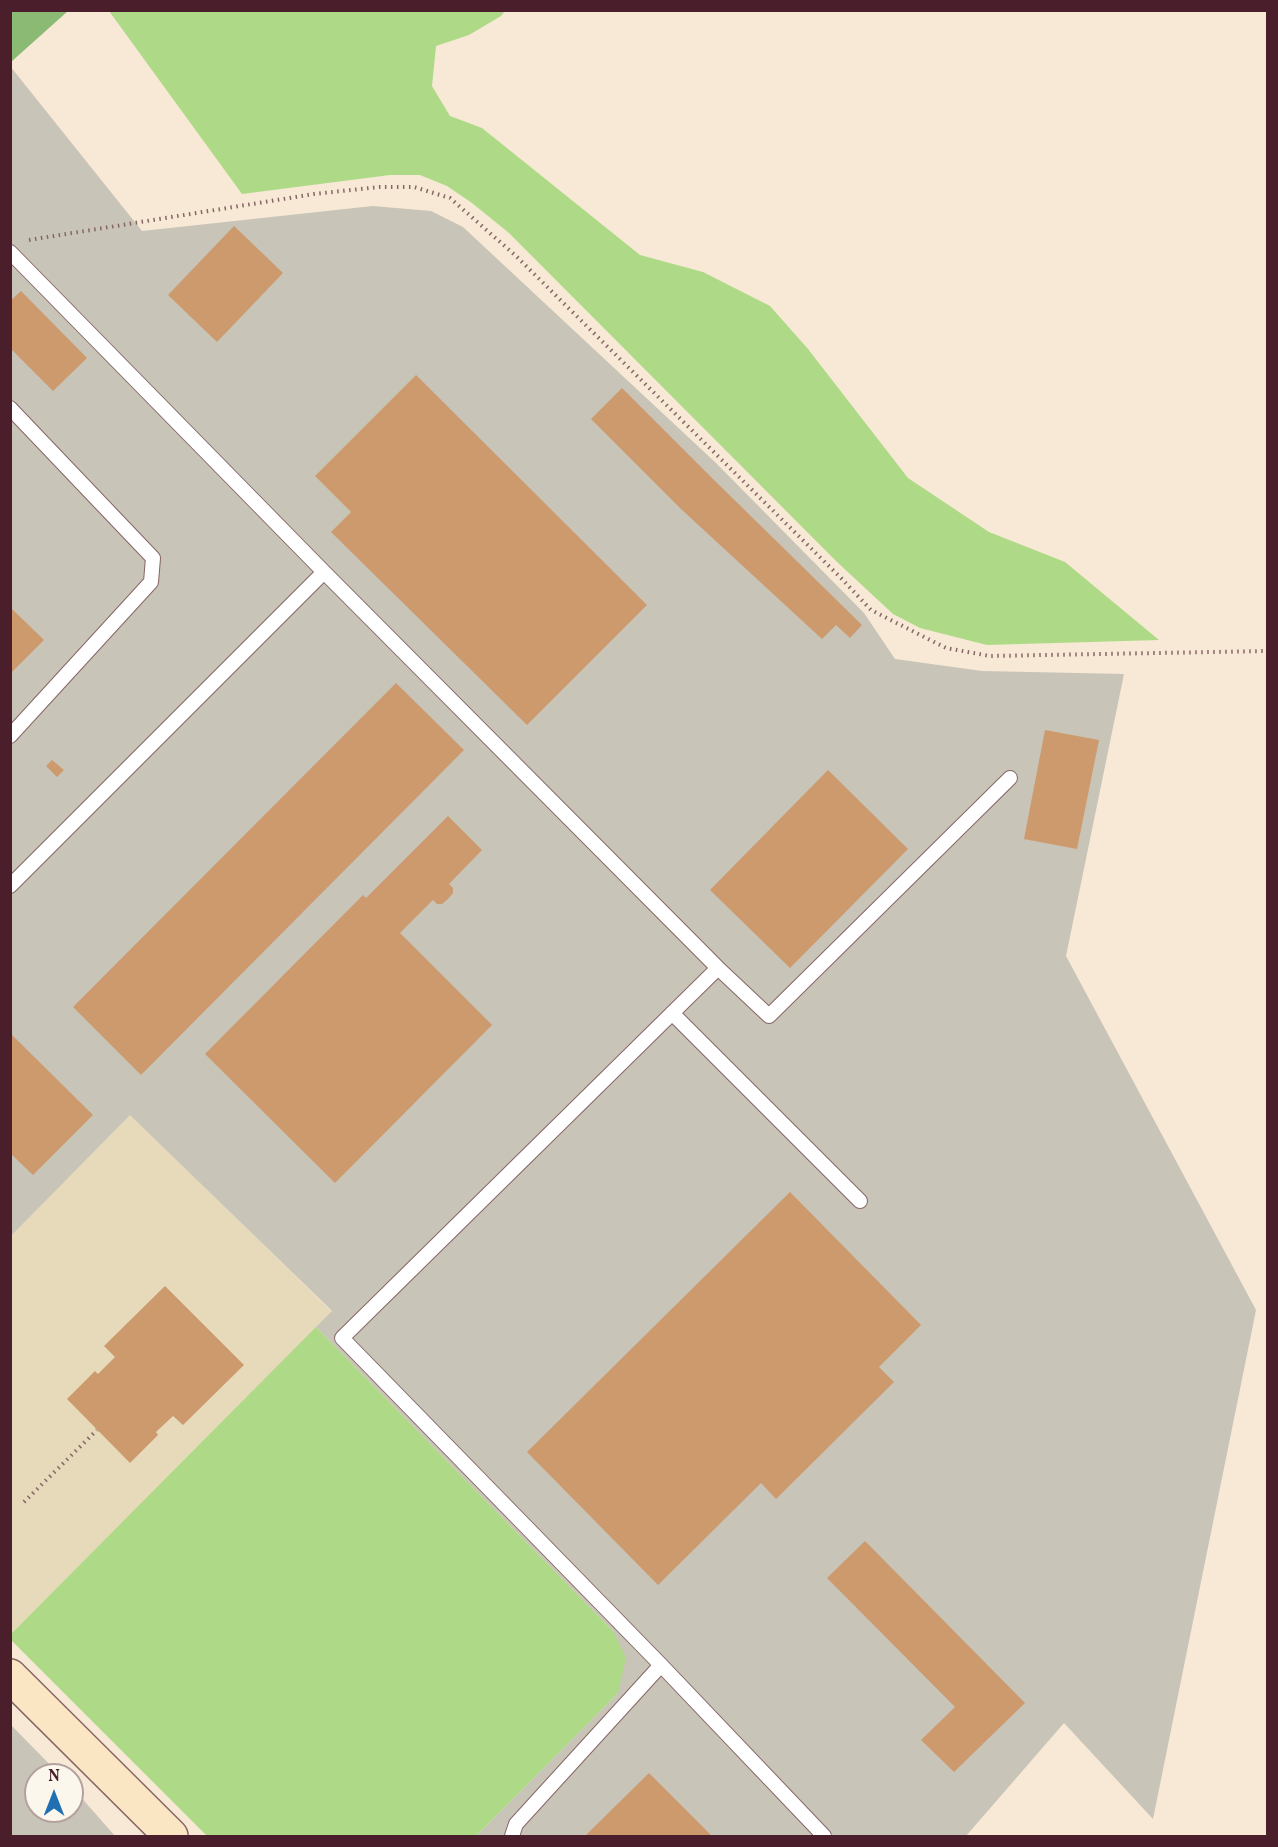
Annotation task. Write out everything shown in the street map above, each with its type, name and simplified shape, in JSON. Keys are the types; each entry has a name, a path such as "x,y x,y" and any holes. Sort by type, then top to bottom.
{"main road":[{"path":"10,1676 171,1836"}],"lane":[{"path":"10,252 324,572 769,1017 1010,778"},
{"path":"10,408 153,558 151,582 10,736"},
{"path":"10,886 324,572"},
{"path":"718,968 342,1338 661,1665 824,1836"},
{"path":"672,1013 860,1201"},
{"path":"512,1836 516,1824 661,1665"}],"path":[{"path":"22,241 314,194 379,187 414,187 441,195 450,198 516,255 872,610 880,615 946,648 990,656 1268,651"},
{"path":"24,1502 97,1430"}],"shaded area":[{"path":"10,66 142,231 373,206 431,211 463,227 716,463 864,613 895,659 982,671 1124,674 1066,956 1256,1310 1153,1819 1064,1723 966,1836 476,1836 618,1693 613,1631 316,1327 332,1311 130,1115 11,1236"},
{"path":"130,1114 332,1312 11,1634 11,1236"},
{"path":"11,1725 48,1763 24,1763 24,1823 84,1823 84,1801 115,1836 11,1836"}],"green space":[{"path":"11,10 68,10 68,11 11,62"},
{"path":"109,11 505,11 501,16 469,35 436,46 432,86 450,116 482,128 640,255 703,272 770,306 808,349 908,478 989,532 1065,562 1159,640 987,645 920,628 893,614 837,562 509,233 472,203 447,186 420,175 390,175 242,194"},
{"path":"316,1327 613,1631 626,1658 618,1693 476,1836 207,1836 11,1640 11,1634"}],"building":[{"path":"234,226 283,273 217,342 168,295"},
{"path":"21,291 87,358 53,391 10,348 10,301"},
{"path":"416,375 647,605 527,725 331,532 351,512 315,476"},
{"path":"622,388 862,625 850,638 836,625 822,639 681,509 591,419"},
{"path":"10,607 44,640 10,674"},
{"path":"396,683 464,750 141,1075 73,1007"},
{"path":"1045,730 1099,740 1077,849 1024,839"},
{"path":"52,760 64,770 57,777 46,766"},
{"path":"828,770 908,849 790,968 710,890"},
{"path":"448,816 482,850 449,884 453,888 453,893 448,899 442,904 437,904 433,900 400,933 492,1025 335,1183 205,1054 363,895 366,898"},
{"path":"10,1033 93,1115 33,1175 10,1153"},
{"path":"790,1192 921,1325 879,1367 894,1382 776,1499 761,1483 658,1585 527,1452"},
{"path":"165,1286 244,1365 183,1425 173,1416 130,1463 67,1399 95,1371 98,1374 115,1357 104,1346"},
{"path":"865,1541 1025,1703 954,1772 921,1740 955,1707 827,1578"},
{"path":"649,1773 712,1836 585,1836"}]}
